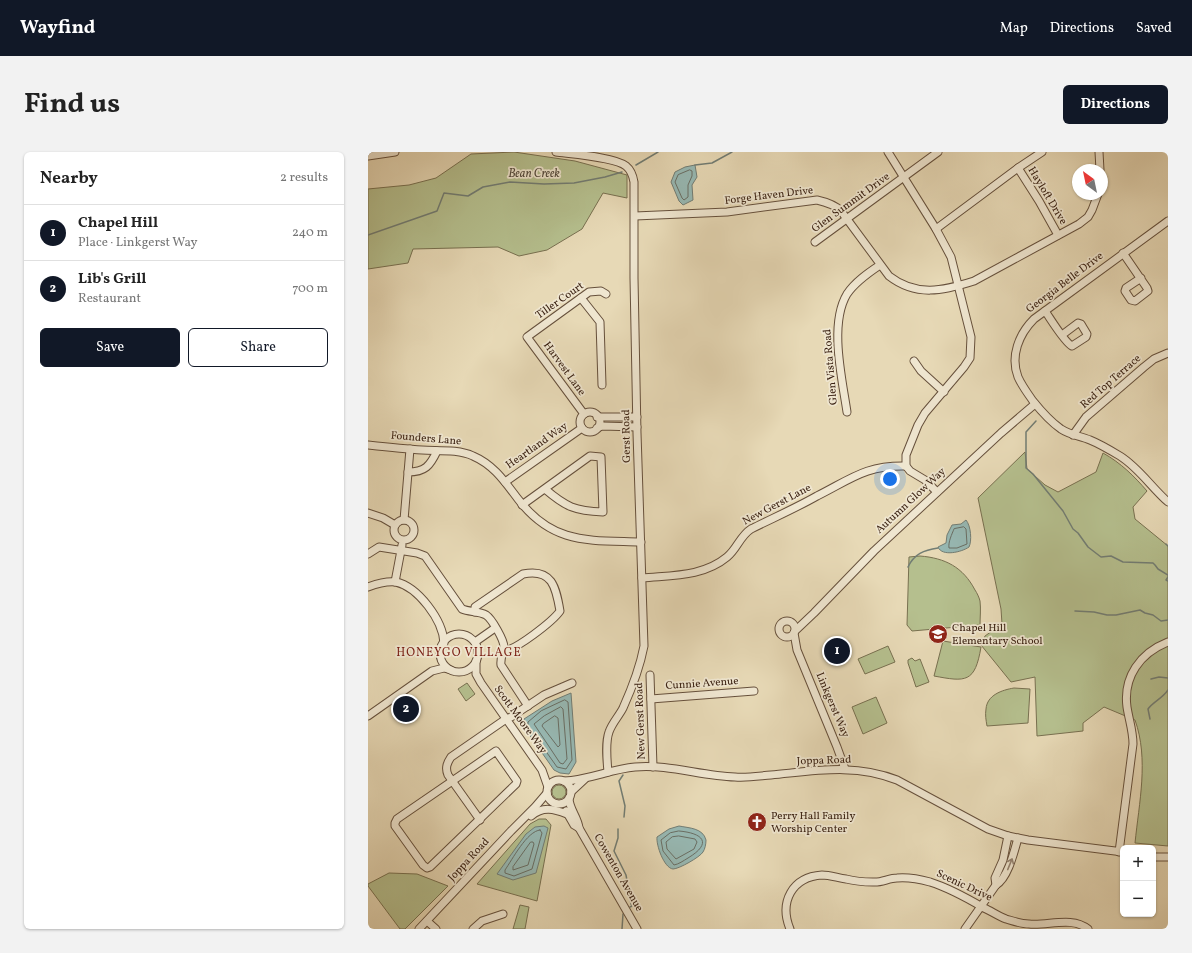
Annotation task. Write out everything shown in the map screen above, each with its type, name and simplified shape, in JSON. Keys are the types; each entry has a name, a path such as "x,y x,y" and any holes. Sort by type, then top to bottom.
{"street":[{"path":"368,156 395,152"},
{"name":"Gerst Road","path":"556,152 609,160 624,164 633,175 634,182 634,278 643,652 635,678 623,708 609,731 607,754 608,772"},
{"path":"888,152 951,256 972,344 970,358 944,392 925,413 918,425 906,455 906,466 925,480 937,492"},
{"name":"Glen Summit Drive","path":"815,242 938,152"},
{"path":"936,229 1042,152"},
{"path":"1099,152 1100,164"},
{"name":"Hayloft Drive","path":"1018,168 1058,235"},
{"name":"Forge Haven Drive","path":"635,216 727,212 817,200 826,202 837,207 880,265 893,279 911,288 920,290 937,290 959,286 974,281 1079,224 1088,217 1096,200"},
{"name":"Georgia Belle Drive","path":"1168,222 1123,253 1026,326 1018,343 1016,355 1018,378 1035,404 1044,414 1061,428 1073,435 1090,440 1120,456 1136,468 1168,502"},
{"path":"1123,253 1141,278"},
{"name":"Glen Vista Road","path":"846,412 838,348 838,322 841,306 848,293 856,284 880,265"},
{"name":"Tiller Court","path":"527,337 589,292 601,291 606,294"},
{"path":"581,298 600,322 602,385"},
{"path":"1044,311 1062,335"},
{"name":"Harvest Lane","path":"527,337 584,414"},
{"name":"Red Top Terrace","path":"1073,435 1086,418 1144,367 1154,359 1168,353"},
{"path":"914,361 921,371 944,392"},
{"name":"Autumn Glow Way","path":"795,632 871,554 1001,433 1035,404"},
{"path":"584,414 590,412 598,417 637,418"},
{"name":"Heartland Way","path":"584,414 580,420 582,428 589,432 602,426 637,427"},
{"path":"597,428 599,422 598,417"},
{"name":"Heartland Way","path":"505,482 582,428"},
{"name":"Founders Lane","path":"368,445 462,452 472,455 486,462 496,470 522,505 536,519 546,526 570,537 587,540 641,542"},
{"path":"404,520 410,449"},
{"path":"408,472 418,472 425,469 437,451"},
{"path":"522,505 590,456 601,457 602,512 570,507 560,502 545,489"},
{"name":"New Gerst Lane","path":"642,578 688,574 706,569 727,557 743,536 751,529 865,471 890,465 906,466"},
{"path":"368,513 383,518 395,525"},
{"path":"404,520 410,522 414,532 409,539 402,540 395,535 394,532 395,525 404,520"},
{"path":"395,582 402,540"},
{"path":"368,554 379,546 417,552 425,556 462,609 486,615 503,639 503,651 500,660 501,665 528,706"},
{"path":"475,612 475,607 523,574 532,572 540,573 549,579 556,589 560,611 541,628 512,648 503,651"},
{"path":"368,587 387,582 395,582 416,593 427,605 440,625 443,632 444,643"},
{"path":"792,622 795,626 795,632 791,636 787,637 780,634 780,626 785,621 792,622 807,619"},
{"path":"440,625 456,635"},
{"path":"474,642 495,628"},
{"name":"Linkgerst Way","path":"795,632 797,650"},
{"path":"368,716 432,671 444,668 451,670 463,671 471,668 476,661 478,653 474,642 466,636 451,636 444,643 441,649 441,657 446,666 451,670"},
{"name":"Linkgerst Way","path":"787,637 797,650 845,769"},
{"path":"1122,845 1133,744 1133,734 1127,708 1126,694 1128,682 1132,672 1147,654 1168,642"},
{"path":"432,671 441,657"},
{"name":"Scott Moore Way","path":"476,661 476,674 480,683"},
{"name":"Scott Moore Way","path":"463,671 474,676 506,719 542,770 547,790"},
{"name":"New Gerst Road","path":"650,675 653,767"},
{"path":"480,820 452,782 446,771 447,764 451,757 544,695 572,683"},
{"name":"Cunnie Avenue","path":"651,700 754,691"},
{"path":"496,751 517,781 480,820 430,868 427,868 423,865 395,826 395,823 397,819 452,782 496,751"},
{"name":"Joppa Road","path":"419,929 517,824 535,807 552,782 585,779 608,772 630,768 653,767 736,778 845,769 887,776 909,786 988,829 1008,836 1120,852"},
{"name":"Scott Moore Way","path":"542,770 561,781"},
{"name":"Joppa Road","path":"535,807 555,803 563,804 585,779"},
{"path":"561,781 569,786 570,795"},
{"path":"547,790 547,797 555,803"},
{"name":"Cowenton Avenue","path":"570,795 571,808 579,823 579,828 637,929"},
{"name":"Cowenton Avenue","path":"555,803 568,814 574,825 579,828"},
{"path":"517,824 521,825 533,814 544,809 552,809 568,814"},
{"path":"996,885 995,878 1003,860 1008,836"},
{"path":"965,929 996,885 1001,882 1018,838"},
{"path":"1156,856 1168,857"},
{"name":"Scenic Drive","path":"790,929 786,920 786,904 789,894 795,886 803,881 812,877 823,875 874,883 896,878 914,878 943,886 1004,918 1018,923 1051,927 1064,922 1082,925 1088,929"},
{"path":"473,929 482,921 503,914"},
{"path":"427,921 436,929"}],"green space":[{"path":"514,152 575,161 627,175 627,198 603,193 582,229 547,250 519,256 498,247 413,249 408,263 368,269 368,189 409,185 436,178 471,154"},
{"path":"1025,452 1027,469 1045,485 1058,492 1096,472 1103,453 1110,457 1127,470 1147,491 1133,507 1135,519 1168,546 1168,846 1135,843 1142,781 1142,766 1139,735 1135,720 1104,707 1083,723 1083,731 1037,736 1035,677 1011,682 981,645 985,636 1002,624 1001,609 978,498"},
{"path":"920,556 945,562 952,565 965,575 980,600 980,625 912,631 907,625 909,557"},
{"path":"943,641 981,647 976,668 972,674 961,679 934,676"},
{"path":"888,646 895,662 865,674 858,659"},
{"path":"912,658 915,661 920,659 929,682 916,687 908,663 908,660"},
{"path":"467,683 475,694 466,701 458,689"},
{"path":"1014,688 1030,689 1028,723 987,726 986,711 989,700 1000,692"},
{"path":"876,697 887,723 863,734 852,707"},
{"path":"559,785 564,787 566,792 564,797 559,799 554,797 552,792 554,787"},
{"path":"539,819 546,819 551,825 537,901 477,884 530,824"},
{"path":"389,873 417,874 448,886 405,929 400,929 368,886 368,884"},
{"path":"520,905 529,907 525,929 513,929"}],"water":[{"path":"695,165 697,177 692,185 693,200 683,205 679,201 671,182 675,172 685,167"},
{"path":"966,520 969,526 970,534 969,547 962,551 952,553 940,550 938,547 946,543 947,535 952,525 961,524"},
{"path":"571,693 576,762 569,774 560,773 554,770 524,727 524,719 552,701"},
{"path":"544,826 548,828 536,873 513,880 497,874 526,834 535,827"},
{"path":"679,826 699,831 704,836 706,843 703,852 698,857 673,869 667,865 661,856 657,837 669,829"}],"waterway":[{"name":"Bean Creek","path":"636,165 658,152"},
{"path":"695,165 712,163 732,152"},
{"name":"Bean Creek","path":"368,235 437,211 444,193 468,196 483,187 510,182 544,184 574,183 622,172"},
{"path":"1036,421 1026,432 1026,468 1033,474 1063,511 1073,529 1078,533 1088,547 1101,557 1111,556 1123,562 1153,563 1158,569 1168,575"},
{"path":"908,567 913,559 920,553 938,548"},
{"path":"1168,577 1166,580 1168,581"},
{"path":"1075,611 1116,615 1140,610 1153,615 1161,621 1168,620"},
{"path":"1151,679 1159,677 1168,678"},
{"path":"1150,719 1148,709 1168,690"},
{"path":"623,775 619,781 625,806 624,817"},
{"path":"618,829 618,838 614,851 626,875 632,906 630,907"},
{"path":"622,929 623,914"}],"place":[{"name":"Chapel Hill Elementary School","path":"938,634"},
{"name":"Chapel Hill","path":"837,651"},
{"name":"Lib's Grill","path":"406,709"},
{"name":"Perry Hall Family Worship Center","path":"757,822"}],"district":[{"name":"HONEYGO VILLAGE","path":"459,653"}]}
